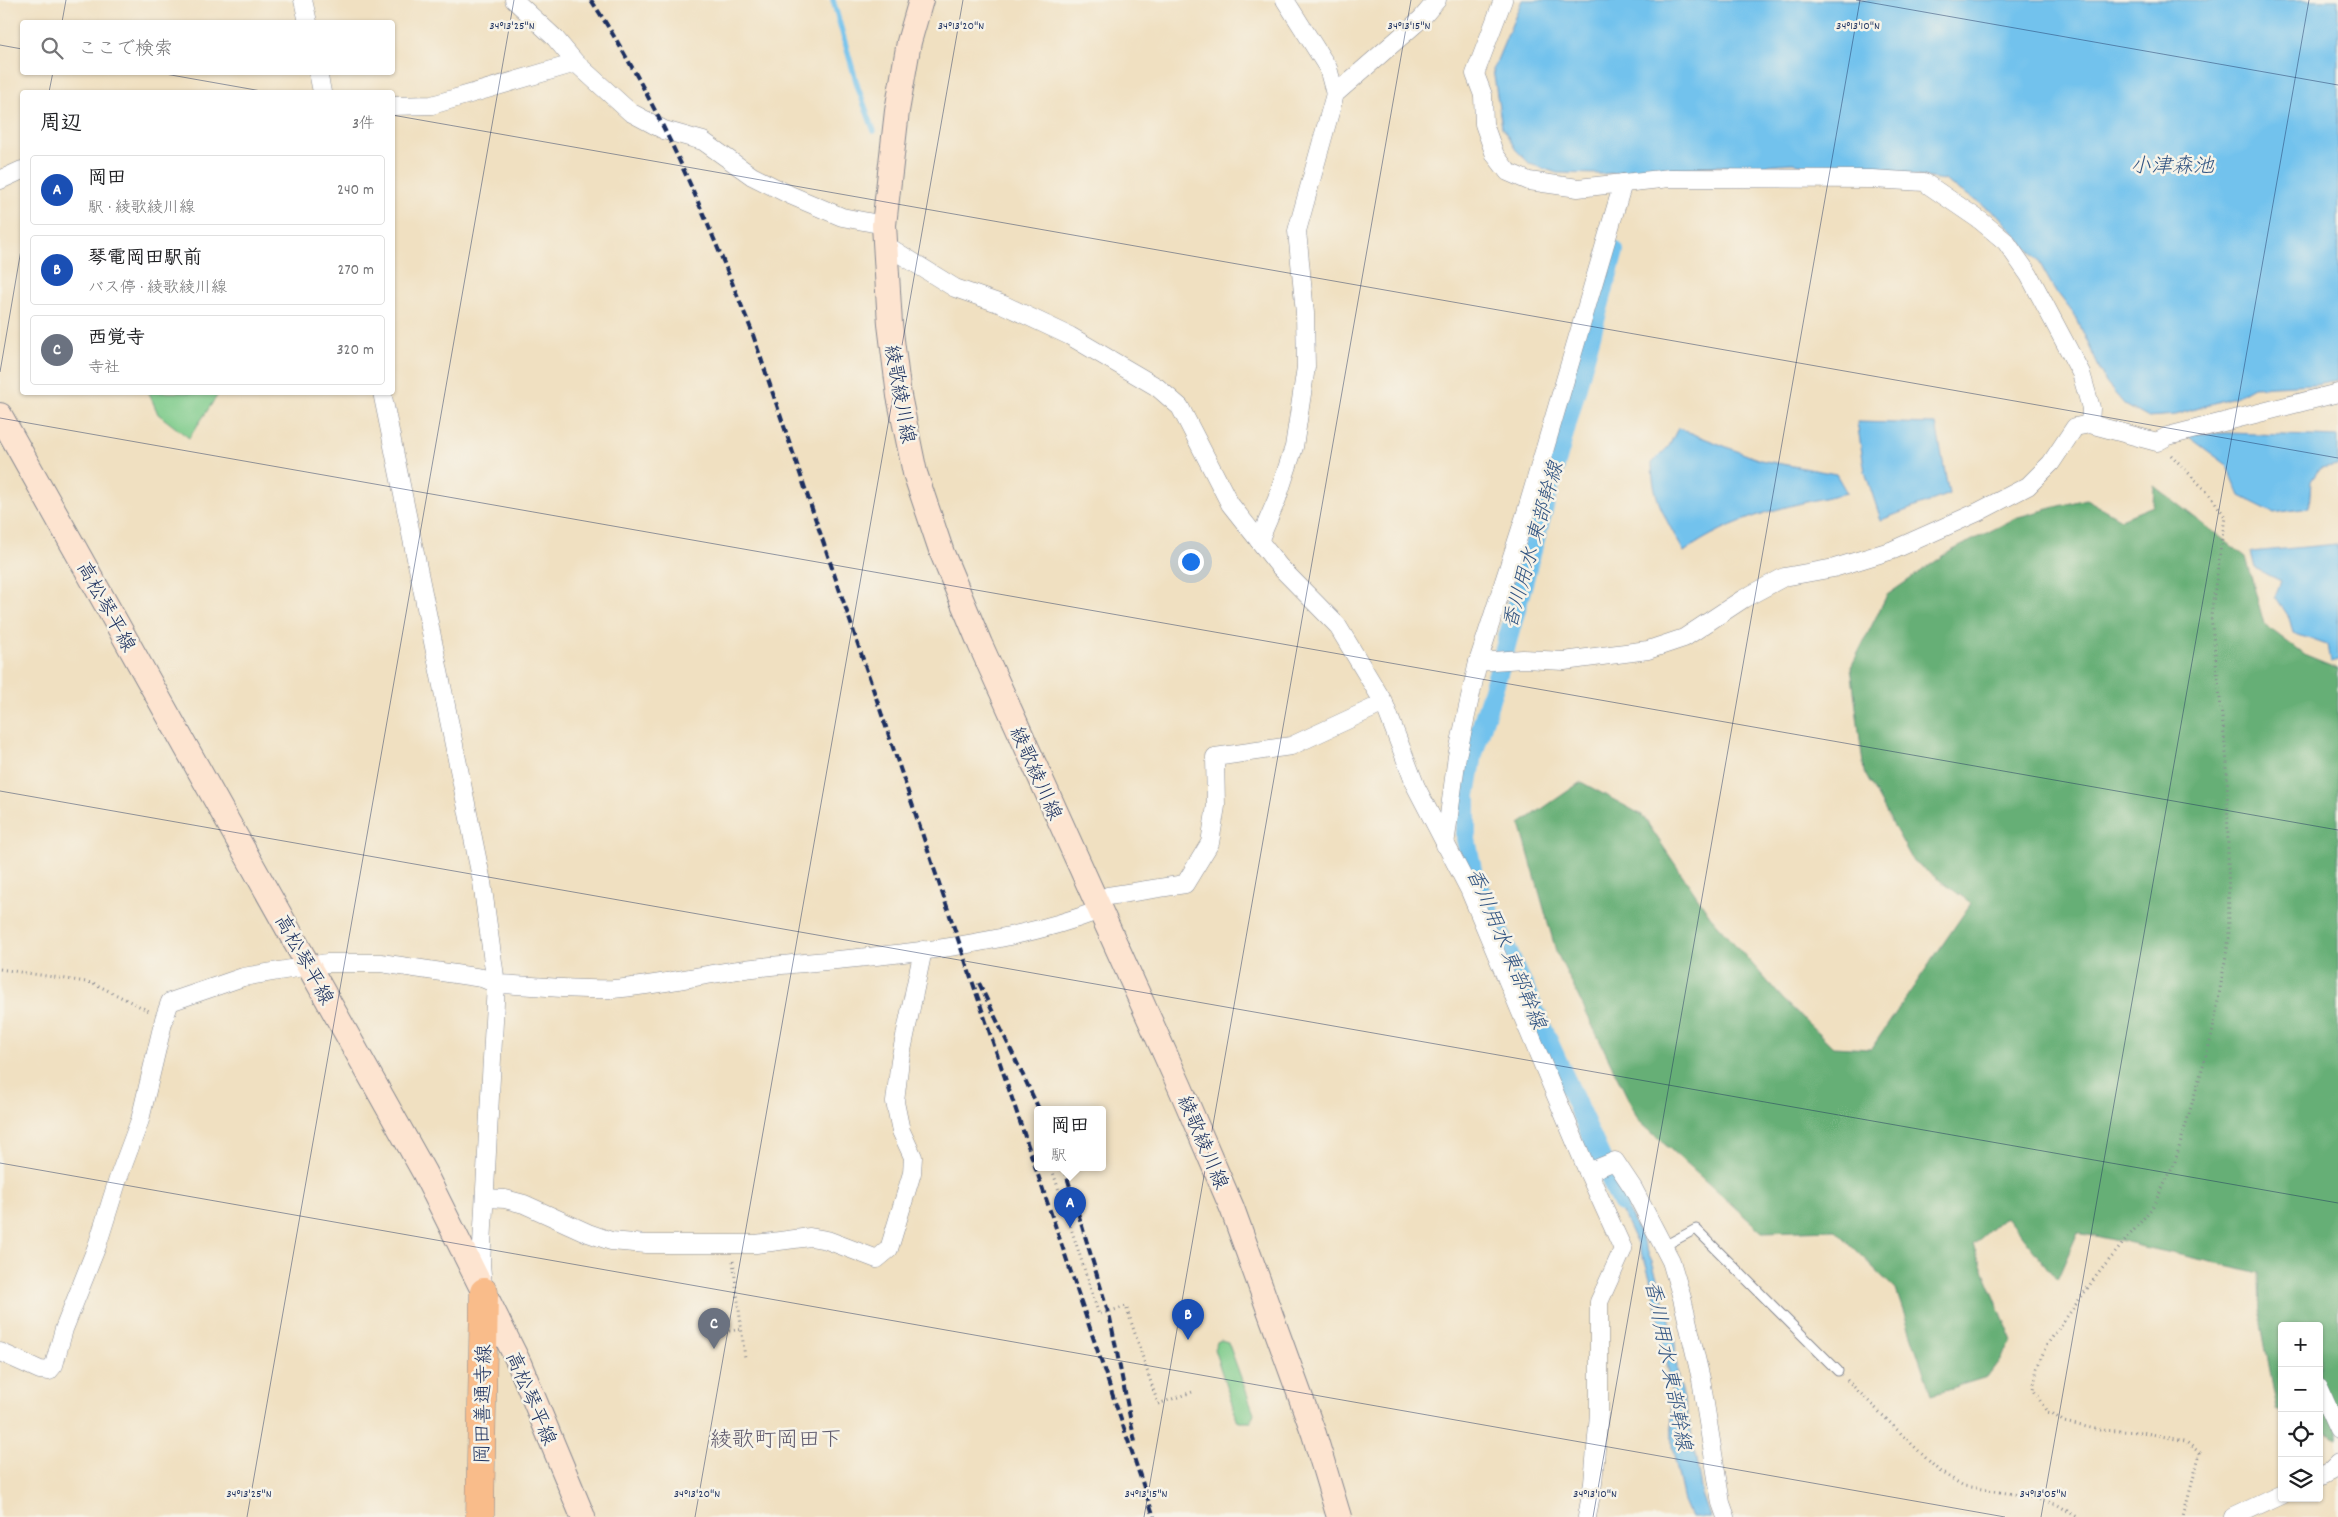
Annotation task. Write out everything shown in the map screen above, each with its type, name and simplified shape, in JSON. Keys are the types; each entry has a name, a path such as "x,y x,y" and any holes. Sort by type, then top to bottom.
{"main road":[{"name":"綾歌綾川線","path":"921,0 909,42 897,111 884,234 890,324 899,396 915,474 942,553 980,644 1180,1087 1232,1208 1314,1434 1339,1517"},
{"name":"高松琴平線","path":"0,415 424,1172 519,1363 583,1517"},
{"name":"岡田善通寺線","path":"480,1517 484,1292"}],"street":[{"path":"304,0 308,20"},
{"path":"514,0 555,38 576,64 630,112 664,130 703,141 752,176 790,195 884,234 955,288 1004,304 1070,336 1157,387 1180,407 1230,504 1278,566 1337,625 1384,704 1416,787 1469,889 1599,1167 1623,1249 1599,1302 1599,1414 1593,1483 1586,1517"},
{"path":"1259,541 1277,499 1294,447 1306,367 1305,313 1298,231 1335,94 1328,68 1285,0"},
{"path":"1335,94 1421,19 1437,0"},
{"path":"1503,0 1475,74 1483,95 1484,124 1495,155 1508,172 1529,181 1578,188 1670,178 1872,179 1924,182 1980,221 2006,242 2029,275 2081,373 2091,408 2090,424"},
{"path":"395,106 432,105 576,64"},
{"path":"319,75 322,90"},
{"path":"0,180 20,171"},
{"path":"1445,845 1457,756 1478,662 1525,516 1623,183"},
{"path":"1478,662 1523,659 1564,661 1648,650 1684,638 1742,600 1784,577 1834,568 1893,550 1978,512 2028,486 2050,463 2075,427 2090,424 2157,442 2168,436 2338,393"},
{"path":"383,395 482,882 496,984 481,1264 484,1292"},
{"path":"0,1352 40,1370 49,1371 54,1365 64,1329 98,1246 118,1179 140,1120 164,1019 170,1002 243,977 327,963 381,963 482,978 496,984 610,989 649,986 760,967 859,960 1022,932 1098,906 1108,896 1185,884 1210,843 1216,806 1215,757 1291,746 1384,704"},
{"path":"486,1198 505,1199 524,1204 588,1233 611,1241 646,1244 756,1244 810,1237 827,1240 877,1259 889,1249 912,1174 913,1157 901,1132 894,1102 900,1060 923,950"},
{"path":"1599,1167 1615,1161 1664,1246 1682,1298 1701,1379 1726,1517"},
{"path":"2323,1397 2338,1430"},
{"path":"2323,1475 2331,1471 2338,1464"},
{"path":"2233,1517 2278,1496"}],"lane":[{"path":"1664,1246 1696,1229 1838,1371"}],"path":[{"path":"2157,442 2212,496 2225,517 2211,616 2227,763 2229,938 2212,1035 2174,1165 2152,1208 2097,1275 2046,1346 2037,1368 2033,1389 2047,1412 2052,1413 2064,1422 2100,1430 2142,1432 2185,1441 2200,1453 2183,1517"},
{"path":"0,969 93,983 164,1019"},
{"path":"1053,1171 1099,1315 1126,1306 1158,1404 1195,1391"},
{"path":"731,1244 745,1358"},
{"path":"729,1331 742,1329"},
{"path":"1838,1371 1939,1471 1964,1486 2031,1497 2058,1505 2077,1517"}],"green space":[{"path":"150,395 218,395 189,438 158,414"},
{"path":"2154,486 2246,557 2264,624 2306,656 2338,669 2338,1438 2323,1431 2323,1322 2278,1322 2277,1410 2261,1323 2260,1273 2078,1232 2057,1280 2006,1216 1973,1245 2013,1342 1987,1377 1931,1394 1896,1290 1835,1230 1762,1232 1639,1121 1556,951 1520,824 1581,782 1642,815 1710,916 1783,999 1833,1047 1871,1049 1971,903 1913,861 1864,772 1851,667 1887,595 1949,552 2018,517 2086,499 2121,519 2153,506"},
{"path":"1221,1340 1228,1342 1254,1413 1251,1422 1239,1422 1237,1419 1214,1349 1217,1342"}],"water":[{"name":"小津森池","path":"1522,0 2338,0 2338,380 2315,384 2253,387 2237,396 2176,415 2147,417 2125,405 2106,383 2076,317 2053,287 2038,260 1997,214 1944,180 1870,169 1827,168 1792,163 1601,174 1557,173 1530,164 1516,150 1502,127 1493,70"},
{"path":"1857,422 1936,424 1949,494 1881,520 1865,472"},
{"path":"1678,428 1760,460 1836,474 1847,493 1805,502 1741,521 1702,540 1684,552 1666,520 1658,499 1652,463 1669,446"},
{"path":"2228,433 2338,437 2338,465 2320,468 2311,481 2309,508 2274,513 2240,496 2227,465 2185,434"},
{"path":"2338,544 2338,660 2330,662 2327,645 2293,633 2289,617 2275,596 2281,581 2255,568 2251,552"},
{"path":"1612,1176 1652,1261 1674,1333 1678,1380 1689,1420 1702,1494 1710,1517 1691,1517 1684,1501 1672,1446 1671,1384 1654,1292 1646,1264 1607,1180"}],"waterway":[{"path":"833,0 858,88 874,131"},
{"name":"香川用水 東部幹線","path":"1614,251 1500,667 1473,754 1466,795 1466,839 1473,875 1621,1202"}],"railway":[{"path":"591,0 616,39 679,160 751,329 1034,1163"},
{"path":"979,983 1038,1106"},
{"path":"1037,1171 1154,1517"},
{"path":"1065,1171 1110,1318 1135,1442"}],"place":[{"name":"岡田","path":"1070,1228"},
{"name":"琴電岡田駅前","path":"1188,1340"},
{"name":"西覚寺","path":"714,1349"}],"district":[{"name":"綾歌町岡田下","path":"776,1438"}]}
